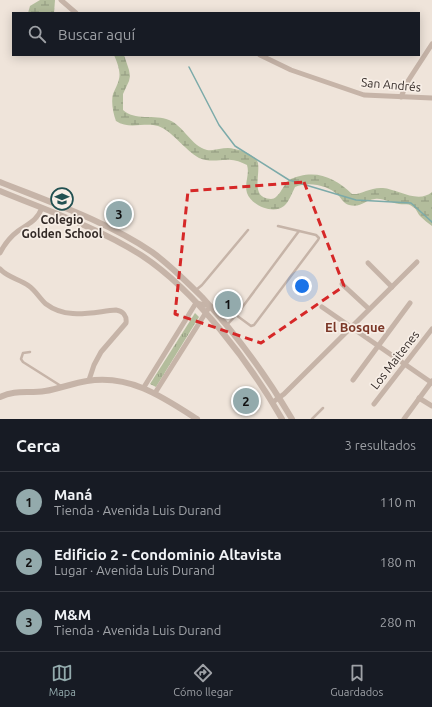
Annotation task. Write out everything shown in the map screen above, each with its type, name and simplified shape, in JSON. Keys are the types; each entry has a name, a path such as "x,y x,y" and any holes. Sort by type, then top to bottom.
{"street":[{"path":"61,0 75,12"},
{"path":"401,97 408,81 432,44"},
{"name":"San Andrés","path":"262,56 291,70 364,95 432,98"},
{"path":"0,182 63,208 135,242 168,265 196,291 227,326 259,366 292,419"},
{"path":"0,191 103,235 139,254 163,271 196,303 248,365 273,402 282,419"},
{"path":"0,253 13,235 34,221 42,208"},
{"path":"273,402 280,398 417,262"},
{"path":"368,263 392,286"},
{"path":"0,268 8,276 29,286 44,302 60,312 77,315 116,310 121,311 124,314 126,323 101,352 94,365 89,380"},
{"path":"342,284 369,309"},
{"path":"196,303 210,306"},
{"path":"144,387 196,303"},
{"path":"353,380 410,303"},
{"path":"155,393 210,306"},
{"path":"322,306 432,382 404,419"},
{"name":"Los Maitenes","path":"374,404 432,329"},
{"path":"0,397 10,392 44,392 89,380 112,380 144,387 194,418"},
{"path":"419,398 432,406"}],"lane":[{"path":"236,315 251,326 254,325 319,238 316,235 278,226"},
{"path":"196,291 248,230"},
{"path":"227,326 298,231"},
{"path":"30,352 24,353 21,359 23,362 63,387"},
{"path":"312,419 323,408"}],"highlighted area":[{"path":"304,182 344,286 261,343 175,314 188,191"}],"green space":[{"path":"40,0 55,0 54,12 28,12 30,6"},
{"path":"114,56 124,56 130,76 123,94 123,110 133,115 157,117 169,120 179,127 201,148 212,150 230,148 250,154 258,163 258,188 260,194 264,197 271,199 276,197 289,180 308,175 328,178 352,194 378,188 389,189 420,197 432,192 432,226 410,205 378,199 353,206 345,203 338,195 329,189 312,184 295,187 287,202 279,209 269,209 258,205 249,197 247,193 247,165 232,160 206,160 199,158 163,128 153,125 126,125 116,121 112,97 119,81"},
{"path":"195,313 199,317 156,387 150,384"}],"waterway":[{"path":"189,67 219,125 235,146 289,180 356,200 411,203 432,222"}],"place":[{"name":"Colegio Golden School","path":"62,199"},
{"name":"M&M","path":"119,214"},
{"name":"Maná","path":"228,304"},
{"name":"Edificio 2 - Condominio Altavista","path":"246,401"}],"district":[{"name":"El Bosque","path":"355,327"}]}
